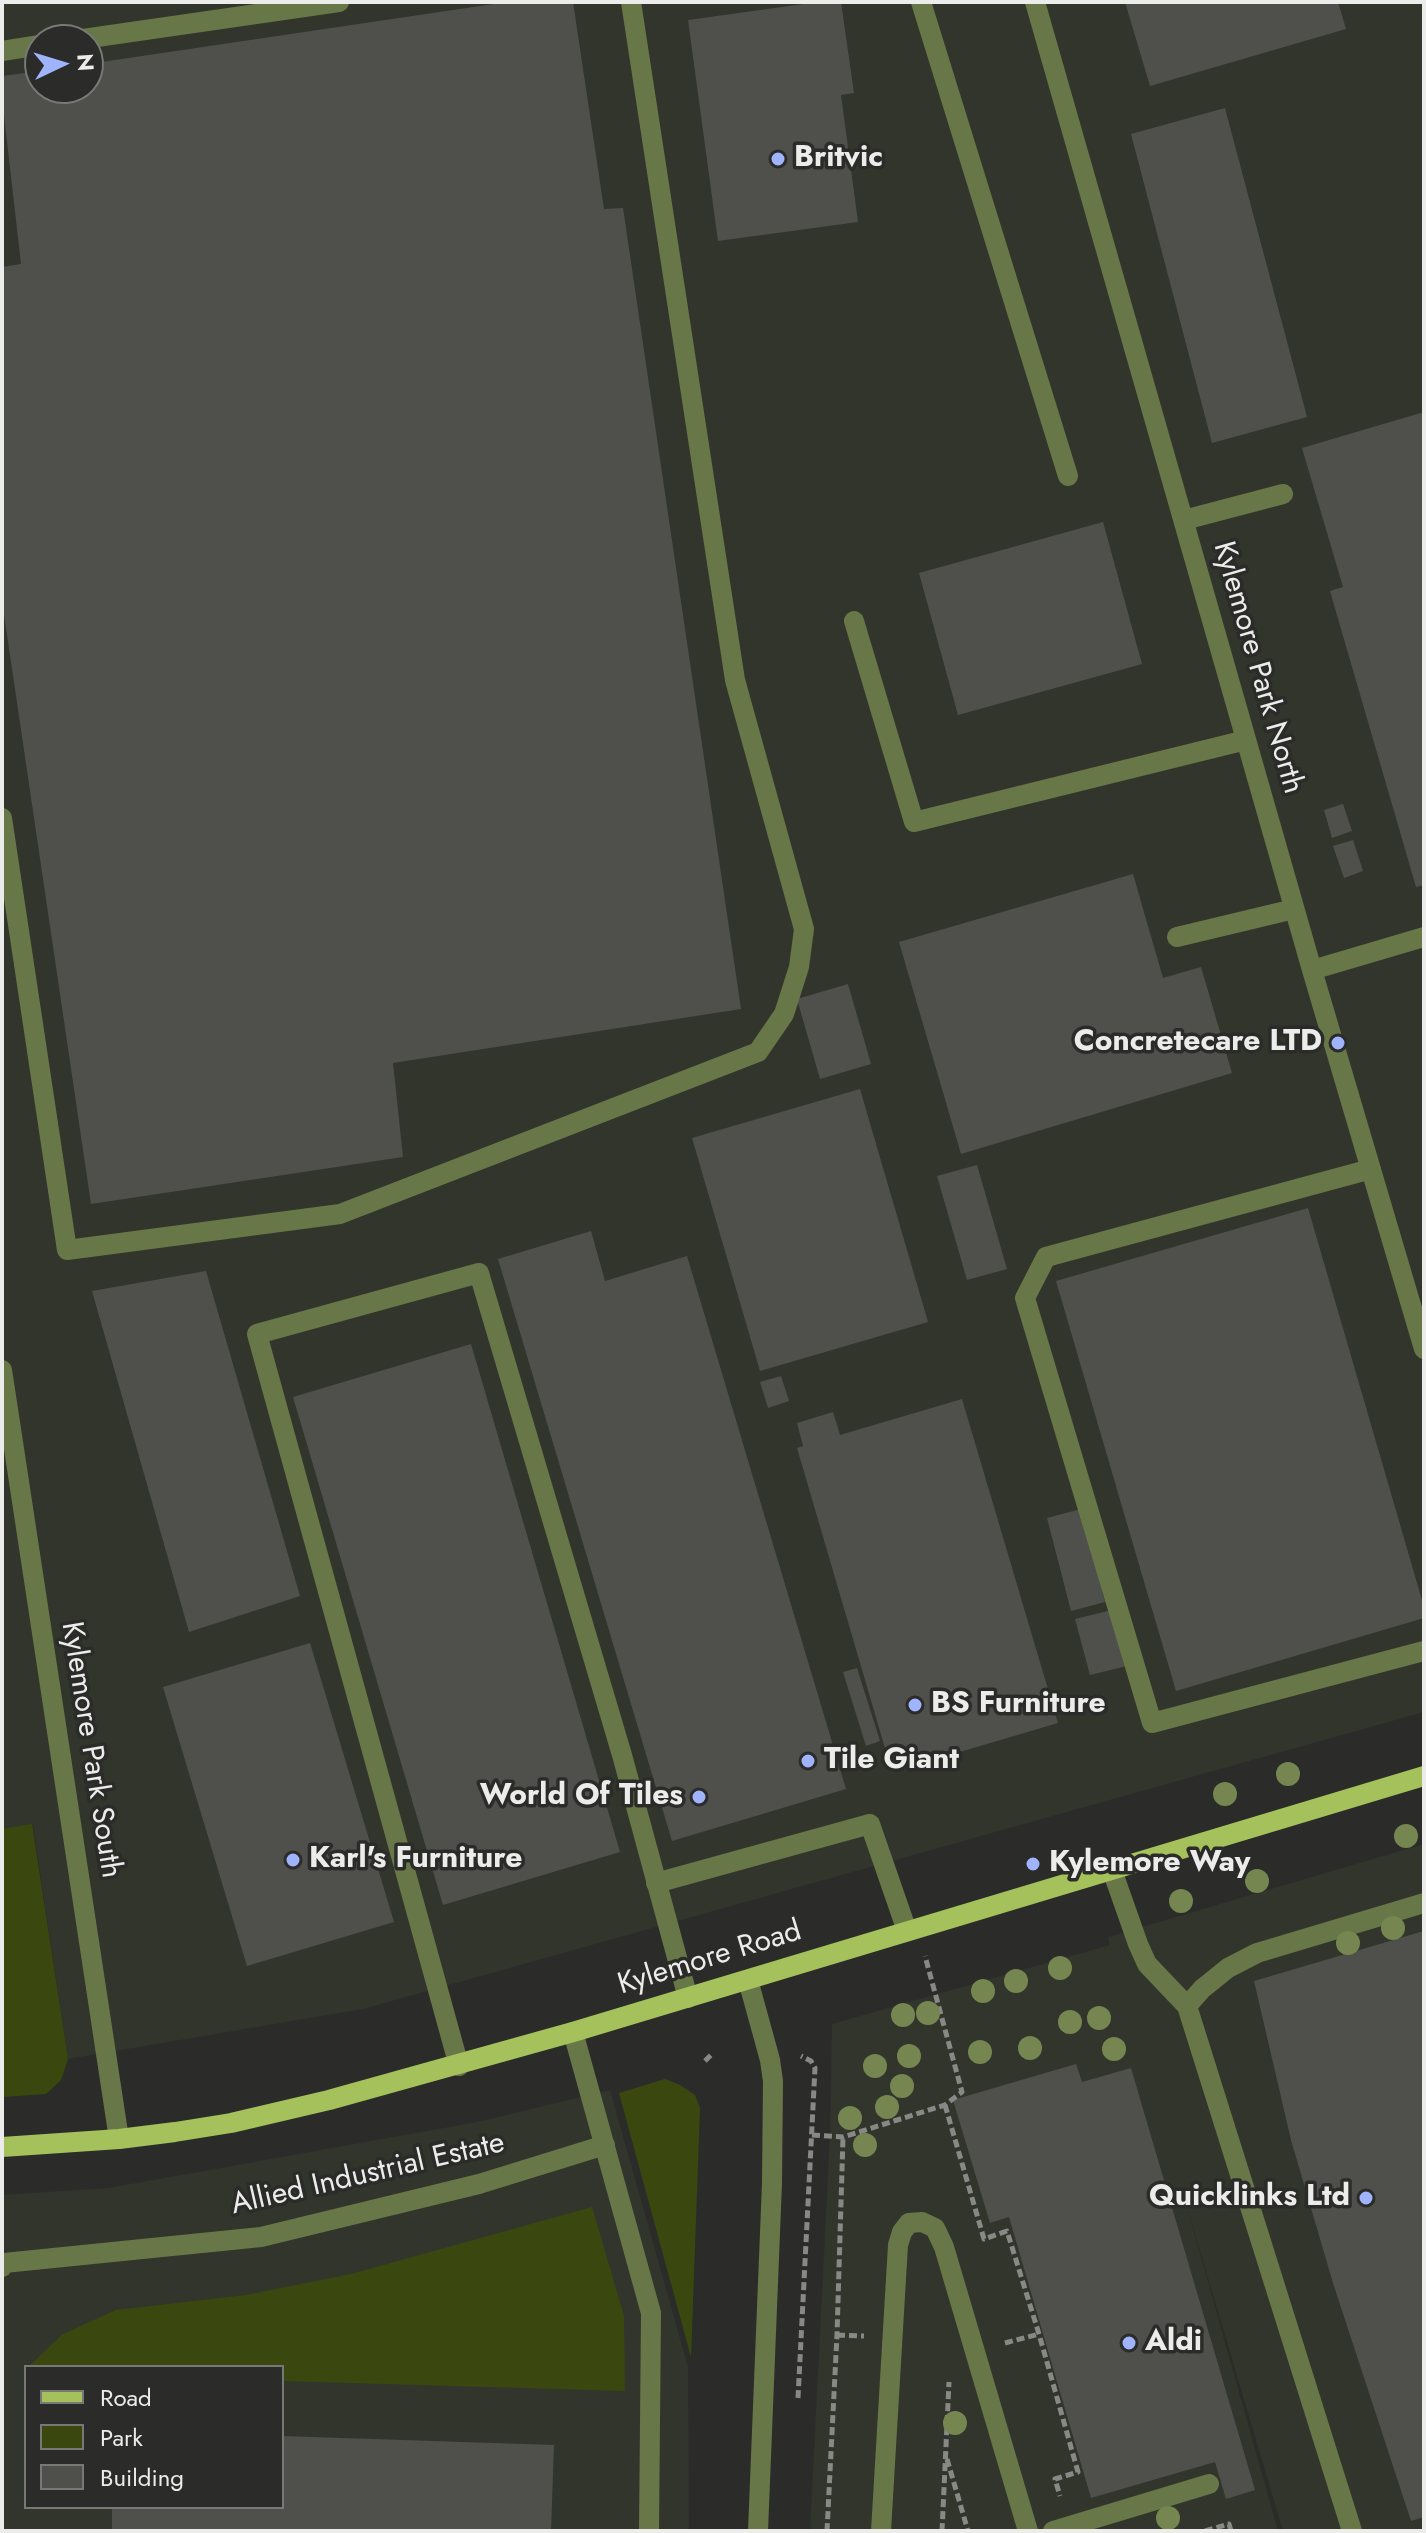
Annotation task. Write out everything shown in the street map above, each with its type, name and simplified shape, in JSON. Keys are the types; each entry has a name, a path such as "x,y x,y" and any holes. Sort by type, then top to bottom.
{"main road":[{"name":"Kylemore Road","path":"2,2147 119,2139 231,2123 459,2066 1424,1776"}],"street":[{"path":"104,36 339,2"},
{"path":"2,818 67,1250 340,1214 758,1052 784,1014 799,967 804,929 735,680 631,2"},
{"path":"921,2 1068,476"},
{"name":"Kylemore Park North","path":"1035,2 1294,909 1424,1349"},
{"path":"2,51 24,48"},
{"path":"1184,520 1283,494"},
{"path":"854,621 914,822 1246,740"},
{"path":"1177,937 1294,909"},
{"path":"1312,970 1424,937"},
{"path":"1371,1169 1046,1257 1025,1298 1152,1723 1424,1651"},
{"path":"459,2066 257,1334 479,1273 622,1755 688,1998"},
{"name":"Kylemore Park South","path":"2,1370 119,2139"},
{"path":"656,1883 870,1824 912,1930"},
{"path":"1112,1870 1147,1964 1187,2006 1352,2531"},
{"path":"1187,2006 1228,1968 1257,1953 1424,1903"},
{"path":"748,1980 773,2081 758,2531"},
{"path":"573,2032 651,2313 649,2531"},
{"name":"Allied Industrial Estate","path":"3,2264 261,2237 479,2184 605,2145"},
{"path":"881,2531 898,2245 909,2223 922,2222 935,2228 944,2247 1028,2531"},
{"path":"1062,2528 1209,2484"}],"path":[{"path":"812,2135 843,2137 945,2105 962,2092 912,1930"},
{"path":"705,2061 711,2055"},
{"path":"945,2105 984,2239 1007,2231 1078,2472 1055,2479 1062,2528"},
{"path":"827,2531 843,2137"},
{"path":"942,2531 946,2454 968,2531"},
{"path":"1205,2531 1229,2524 1231,2531"}],"shaded area":[{"path":"2,2 1424,2 1424,1712 363,2009 68,2059 33,1825 2,1829"},
{"path":"1424,1844 1424,2531 1283,2531 1185,2200 1278,2531 810,2531 830,2136 832,2024 1110,1945 1108,1937"},
{"path":"610,2090 688,2367 689,2531 2,2531 2,2195 109,2188 477,2122"}],"green space":[{"path":"32,1824 68,2059 61,2080 46,2094 2,2097 2,1829"},
{"path":"665,2079 695,2095 700,2108 691,2357 619,2093"},
{"path":"592,2207 624,2316 625,2391 284,2381 284,2365 30,2365 63,2334 116,2310 246,2295 351,2274"}],"building":[{"path":"507,2 573,2 604,209 623,208 741,1009 393,1063 403,1157 91,1204 2,601 2,267 21,264 2,76 24,73 24,104 104,104 104,62"},
{"name":"Britvic","path":"818,2 841,2 854,93 841,95 858,222 718,241 688,20"},
{"path":"1125,2 1338,2 1346,29 1150,86"},
{"path":"1225,108 1307,417 1212,443 1131,134"},
{"path":"1424,412 1424,885 1416,887 1330,591 1343,587 1302,448"},
{"path":"1103,522 1142,664 958,715 919,573"},
{"path":"1343,804 1352,831 1332,838 1324,810"},
{"path":"1353,840 1363,871 1344,878 1333,846"},
{"path":"1133,874 1163,978 1201,967 1232,1073 961,1154 899,942"},
{"path":"848,984 871,1064 820,1079 797,999"},
{"path":"860,1089 928,1322 760,1371 692,1138"},
{"path":"977,1165 1007,1269 967,1280 937,1176"},
{"path":"1308,1208 1424,1607 1424,1618 1176,1691 1056,1281"},
{"path":"591,1231 605,1281 687,1256 846,1789 672,1841 498,1259"},
{"path":"206,1271 300,1596 189,1632 92,1291"},
{"path":"471,1344 620,1852 443,1905 293,1397"},
{"path":"781,1376 789,1401 768,1408 760,1382"},
{"path":"962,1399 1058,1723 892,1772 797,1448 803,1446 797,1423 833,1412 840,1435"},
{"path":"1081,1509 1105,1602 1071,1611 1047,1518"},
{"path":"1112,1610 1127,1666 1090,1675 1075,1619"},
{"path":"310,1643 394,1922 247,1966 163,1687"},
{"path":"857,1668 880,1741 866,1746 843,1672"},
{"path":"1424,1931 1424,2517 1411,2521 1333,2283 1291,2140 1254,1981"},
{"name":"Aldi","path":"1076,2064 1082,2082 1131,2068 1255,2490 1226,2499 1215,2462 1091,2498 1009,2217 990,2223 953,2100"},
{"path":"284,2436 554,2445 551,2531 112,2531 112,2509 284,2509"}],"place":[{"name":"Britvic","path":"778,159"},
{"name":"Concretecare LTD","path":"1338,1043"},
{"name":"BS Furniture","path":"915,1705"},
{"name":"Tile Giant","path":"808,1761"},
{"name":"World Of Tiles","path":"699,1797"},
{"name":"Karl's Furniture","path":"293,1860"},
{"name":"Kylemore Way","path":"1033,1864"},
{"name":"Quicklinks Ltd","path":"1366,2198"},
{"name":"Aldi","path":"1129,2343"}]}
